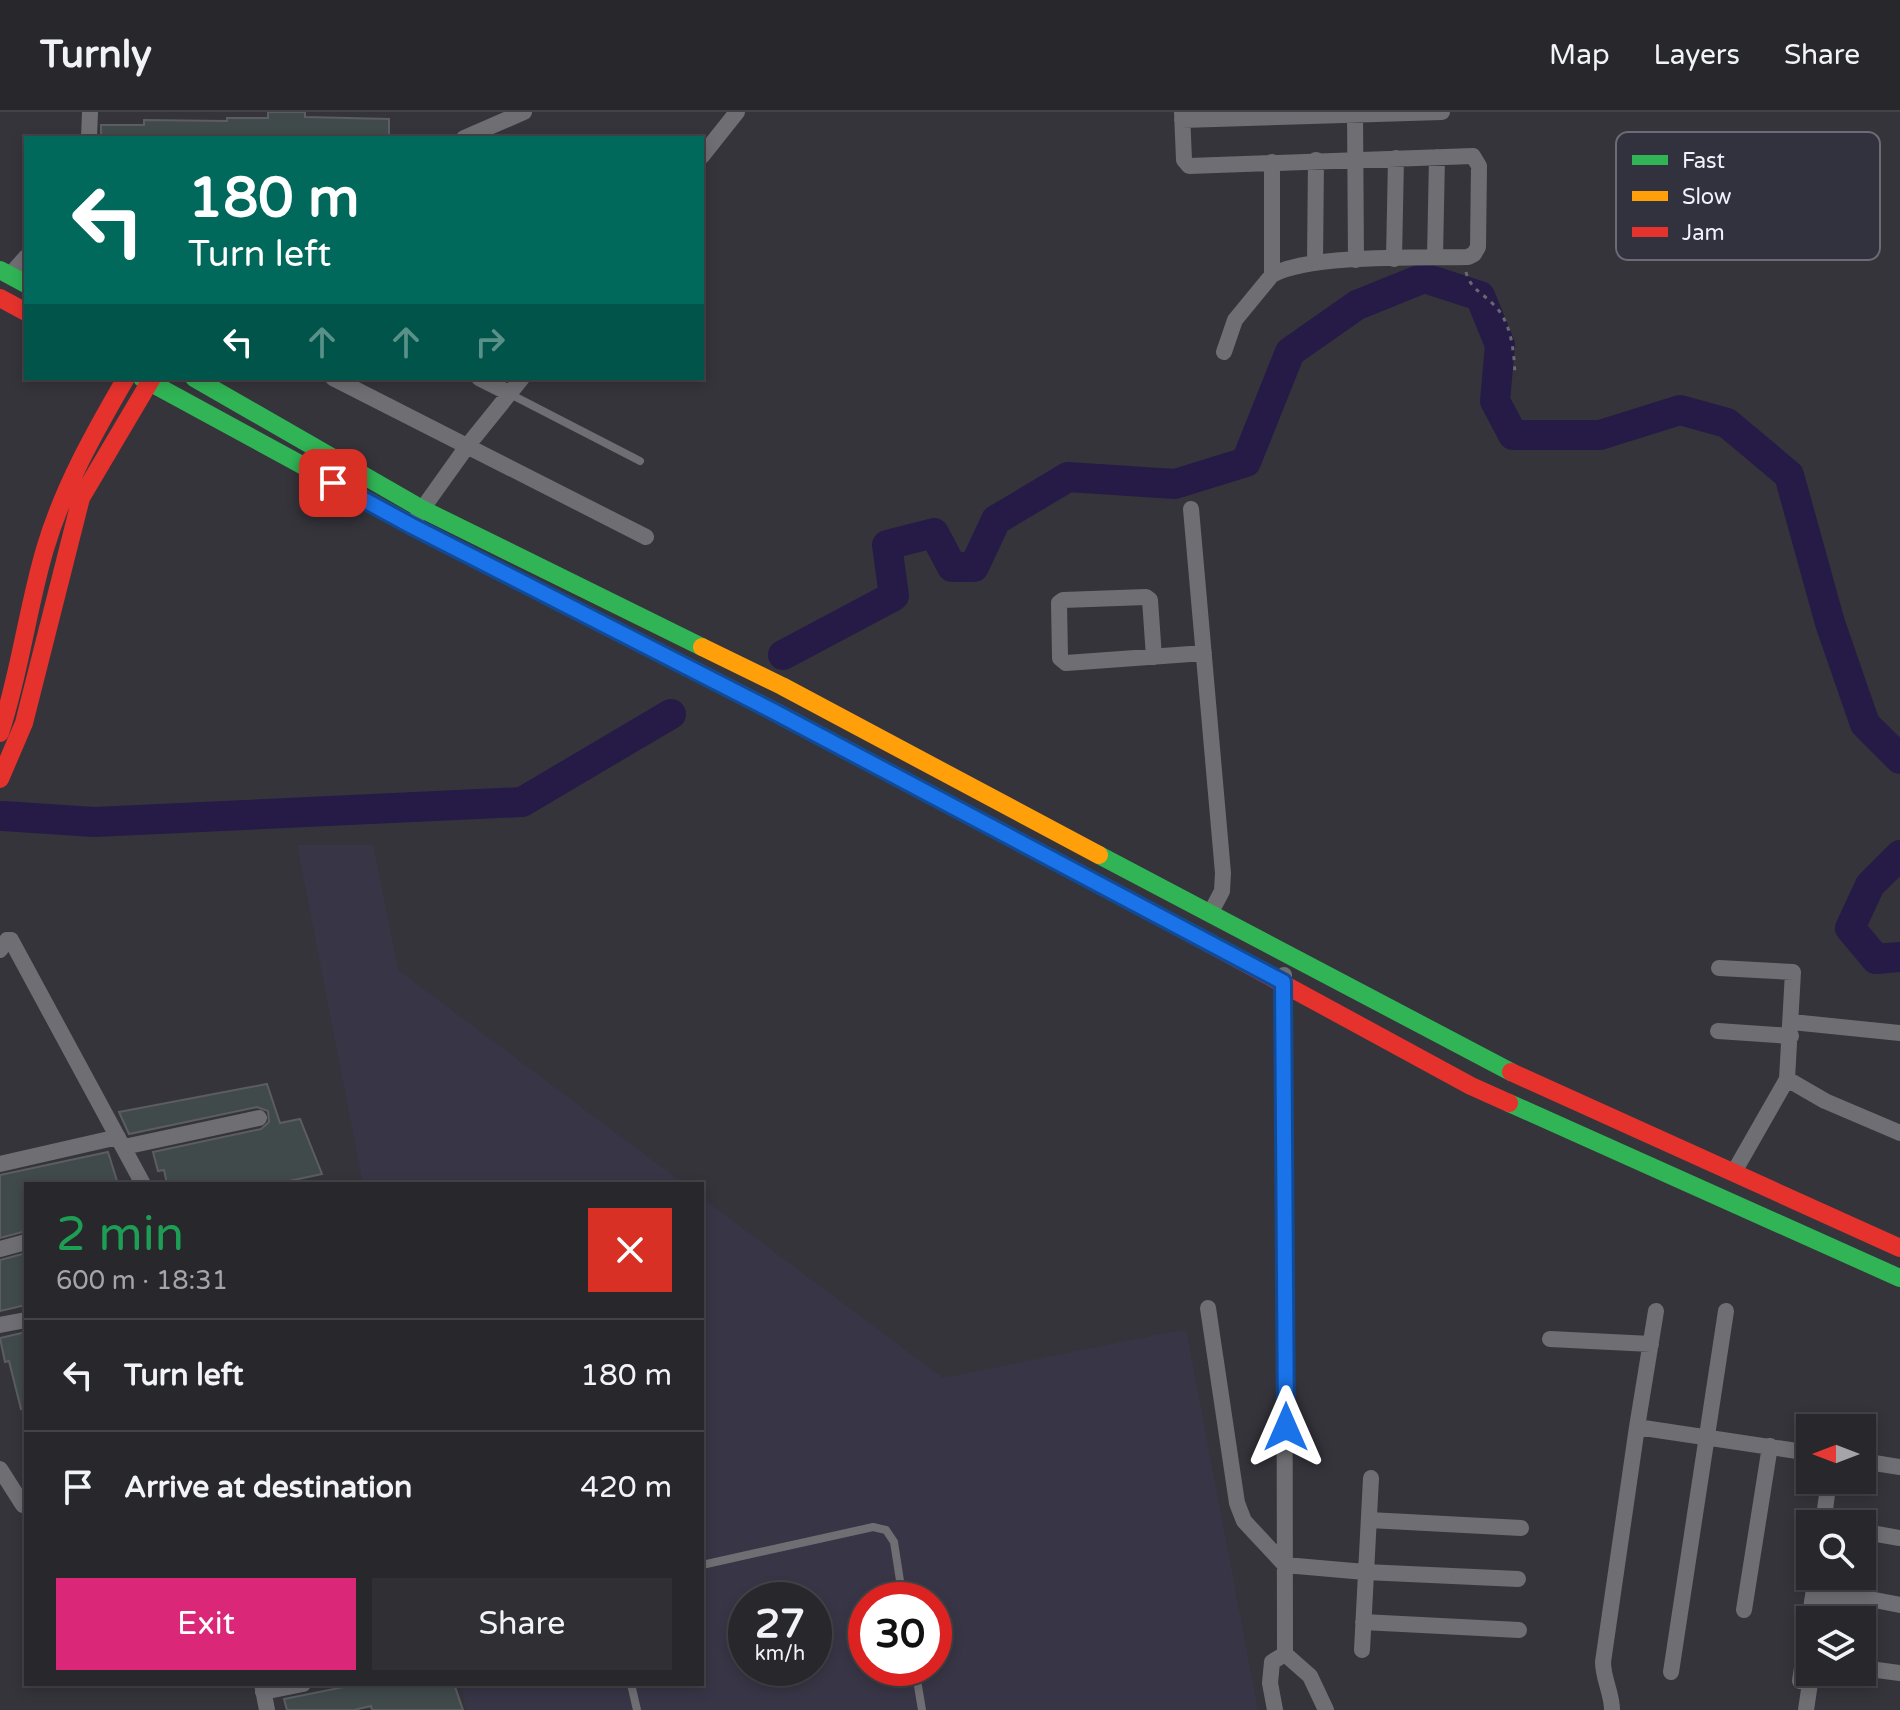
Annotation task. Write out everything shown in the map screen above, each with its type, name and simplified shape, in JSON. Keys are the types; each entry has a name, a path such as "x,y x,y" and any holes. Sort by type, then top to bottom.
{"main road":[{"path":"0,298 24,311"},
{"path":"0,733 11,702 33,596 59,508 75,470 125,380"},
{"path":"0,779 24,723 81,498 147,380"},
{"path":"150,380 412,526 773,711 1283,982 1471,1086 1900,1278"},
{"path":"197,380 422,509 782,686 1485,1060 1900,1248"}],"street":[{"path":"89,136 90,112"},
{"path":"469,136 524,112"},
{"path":"704,153 737,112"},
{"path":"1224,352 1235,320 1272,275 1291,267 1356,260 1468,257 1474,254 1478,247 1478,160 1473,156 1185,164 1182,116 1442,112"},
{"path":"1355,113 1356,260"},
{"path":"1435,257 1437,157"},
{"path":"1394,259 1396,158"},
{"path":"1315,263 1316,160"},
{"path":"1272,162 1272,275"},
{"path":"12,276 24,260"},
{"path":"337,380 646,537"},
{"path":"483,380 509,393"},
{"path":"412,526 468,445 520,380"},
{"path":"1191,509 1223,873 1222,891 1211,912"},
{"path":"1154,657 1150,600 1146,597 1063,600 1059,603 1062,661 1154,657 1204,653"},
{"path":"3,940 11,940 142,1182"},
{"path":"1287,953 1283,982 1285,1654 1310,1676 1326,1710"},
{"path":"1719,968 1793,972 1787,1079 1734,1172"},
{"path":"1718,1031 1791,1029 1900,1033"},
{"path":"1787,1079 1825,1101 1900,1133"},
{"path":"0,1164 259,1118"},
{"path":"0,1249 24,1243"},
{"path":"1208,1308 1240,1514 1285,1565 1518,1579"},
{"path":"1612,1710 1612,1700 1603,1676 1603,1662 1656,1311"},
{"path":"1671,1672 1704,1437 1726,1311"},
{"path":"0,1325 24,1320"},
{"path":"1550,1339 1651,1344"},
{"path":"1637,1427 1796,1451"},
{"path":"1744,1610 1770,1446"},
{"path":"1876,1463 1900,1467"},
{"path":"0,1469 23,1505"},
{"path":"1362,1650 1371,1478"},
{"path":"1369,1520 1521,1528"},
{"path":"1876,1534 1900,1538"},
{"path":"1812,1606 1814,1590"},
{"path":"1813,1596 1859,1597 1900,1605"},
{"path":"1363,1622 1519,1630"},
{"path":"1275,1710 1269,1669 1272,1662 1285,1654"},
{"path":"1876,1670 1900,1673"},
{"path":"267,1710 262,1688 282,1686"},
{"path":"1805,1686 1806,1710"}],"lane":[{"path":"509,393 640,461"},
{"path":"704,1565 873,1527 886,1530 894,1542 900,1582"},
{"path":"631,1686 637,1710"},
{"path":"918,1686 922,1710"}],"path":[{"path":"1468,257 1468,281 1495,305 1504,318 1511,338 1515,376"}],"shaded area":[{"path":"297,845 373,845 398,970 681,1182 363,1182"},
{"path":"704,1199 943,1378 1186,1329 1258,1710 466,1710 461,1686 704,1686"}],"building":[{"path":"268,112 305,112 305,117 389,119 389,136 101,136 101,125 144,125 144,120 268,118"},
{"path":"267,1084 280,1123 300,1119 322,1174 284,1182 167,1182 164,1170 158,1171 153,1152 261,1129 269,1122 268,1111 257,1107 129,1134 119,1112"},
{"path":"108,1152 117,1182 24,1182 24,1232 0,1238 0,1175"},
{"path":"24,1254 24,1305 0,1311 0,1260"},
{"path":"24,1332 24,1408 21,1409 0,1338"},
{"path":"349,1686 455,1686 463,1710 372,1710 371,1706 354,1710 287,1710 284,1699"}],"waterway":[{"path":"783,655 894,596 887,545 934,533 952,567 974,567 996,520 1068,477 1175,484 1246,462 1290,352 1357,305 1424,278 1480,296 1500,345 1495,401 1513,435 1600,435 1680,410 1727,423 1789,475 1830,623 1865,724 1900,759"},
{"path":"3,816 94,822 522,802 671,714"},
{"path":"1900,855 1870,885 1850,928 1876,959 1900,957"}],"traffic: fast":[{"path":"0,270 24,283"},
{"path":"146,380 447,544"},
{"path":"197,380 422,509 702,647"},
{"path":"776,712 1175,925"},
{"path":"1099,855 1511,1072"},
{"path":"1509,1103 1900,1278"}],"traffic: slow":[{"path":"447,544 776,712"},
{"path":"702,647 782,686 1099,855"}],"traffic: jam":[{"path":"0,298 24,311"},
{"path":"0,733 52,526 80,461 125,380"},
{"path":"0,779 24,723 81,498 151,380"},
{"path":"1175,925 1471,1086 1509,1103"},
{"path":"1511,1072 1900,1248"}],"route":[{"path":"333,483 773,711 1283,982 1286,1427"}]}
